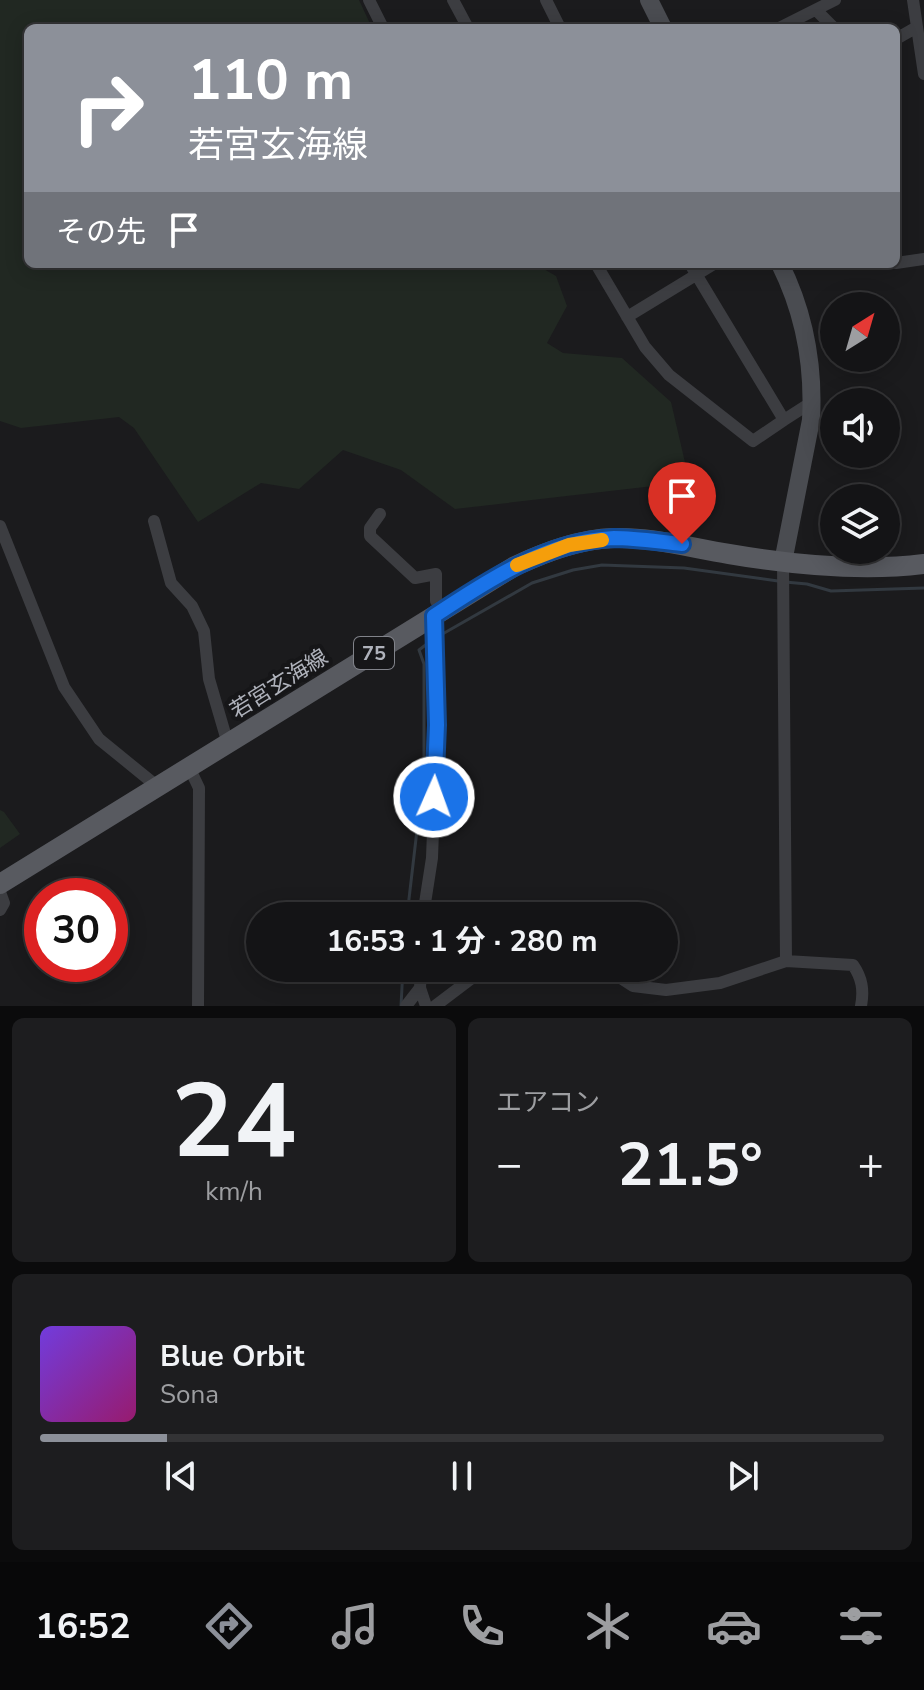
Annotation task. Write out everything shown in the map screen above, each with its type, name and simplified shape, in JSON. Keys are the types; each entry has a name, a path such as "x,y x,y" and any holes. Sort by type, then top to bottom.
{"main road":[{"name":"若宮玄海線","path":"0,884 515,566 552,550 587,542 638,539 783,562 866,568 924,564"}],"street":[{"path":"369,0 381,24"},
{"path":"453,0 466,24"},
{"path":"546,0 558,24"},
{"path":"649,0 661,24"},
{"path":"787,24 835,0"},
{"path":"913,0 924,74"},
{"path":"816,10 830,24"},
{"path":"900,37 917,27"},
{"path":"900,262 924,259"},
{"path":"598,268 645,347 669,375 753,441 812,402"},
{"path":"782,268 806,333 812,402 783,562 786,961"},
{"path":"627,317 694,269 784,420"},
{"path":"380,514 370,528 370,536 377,545 415,578 436,574 437,725 433,843 425,902"},
{"path":"154,521 171,583 192,606 204,631 209,679 228,744"},
{"path":"0,526 64,687 99,739 158,787"},
{"path":"189,767 199,788 198,1006"},
{"path":"0,892 4,903 0,910"},
{"path":"627,982 633,986 666,990 720,983 786,961 853,965 862,986 861,1006"},
{"path":"420,982 426,1006"},
{"path":"435,1006 467,982"},
{"path":"406,1006 420,988"}],"shaded area":[{"path":"0,0 359,0 370,24 24,24 24,268 542,268 556,276 567,306 547,343 563,353 622,358 671,402 687,471 671,484 455,509 401,470 343,450 299,489 261,483 198,522 134,428 119,417 21,428 0,421"},
{"path":"0,810 20,834 0,848"}],"waterway":[{"path":"439,636 532,583 602,565 684,568 778,581"},
{"path":"785,582 831,591 924,588"},
{"path":"409,902 424,770 424,664 419,650 432,640"},
{"path":"401,1006 402,982"}],"slow traffic":[{"path":"517,565 552,550 602,540"}],"route":[{"path":"434,797 437,725 434,616 515,566 569,545 613,538 682,544"}]}
